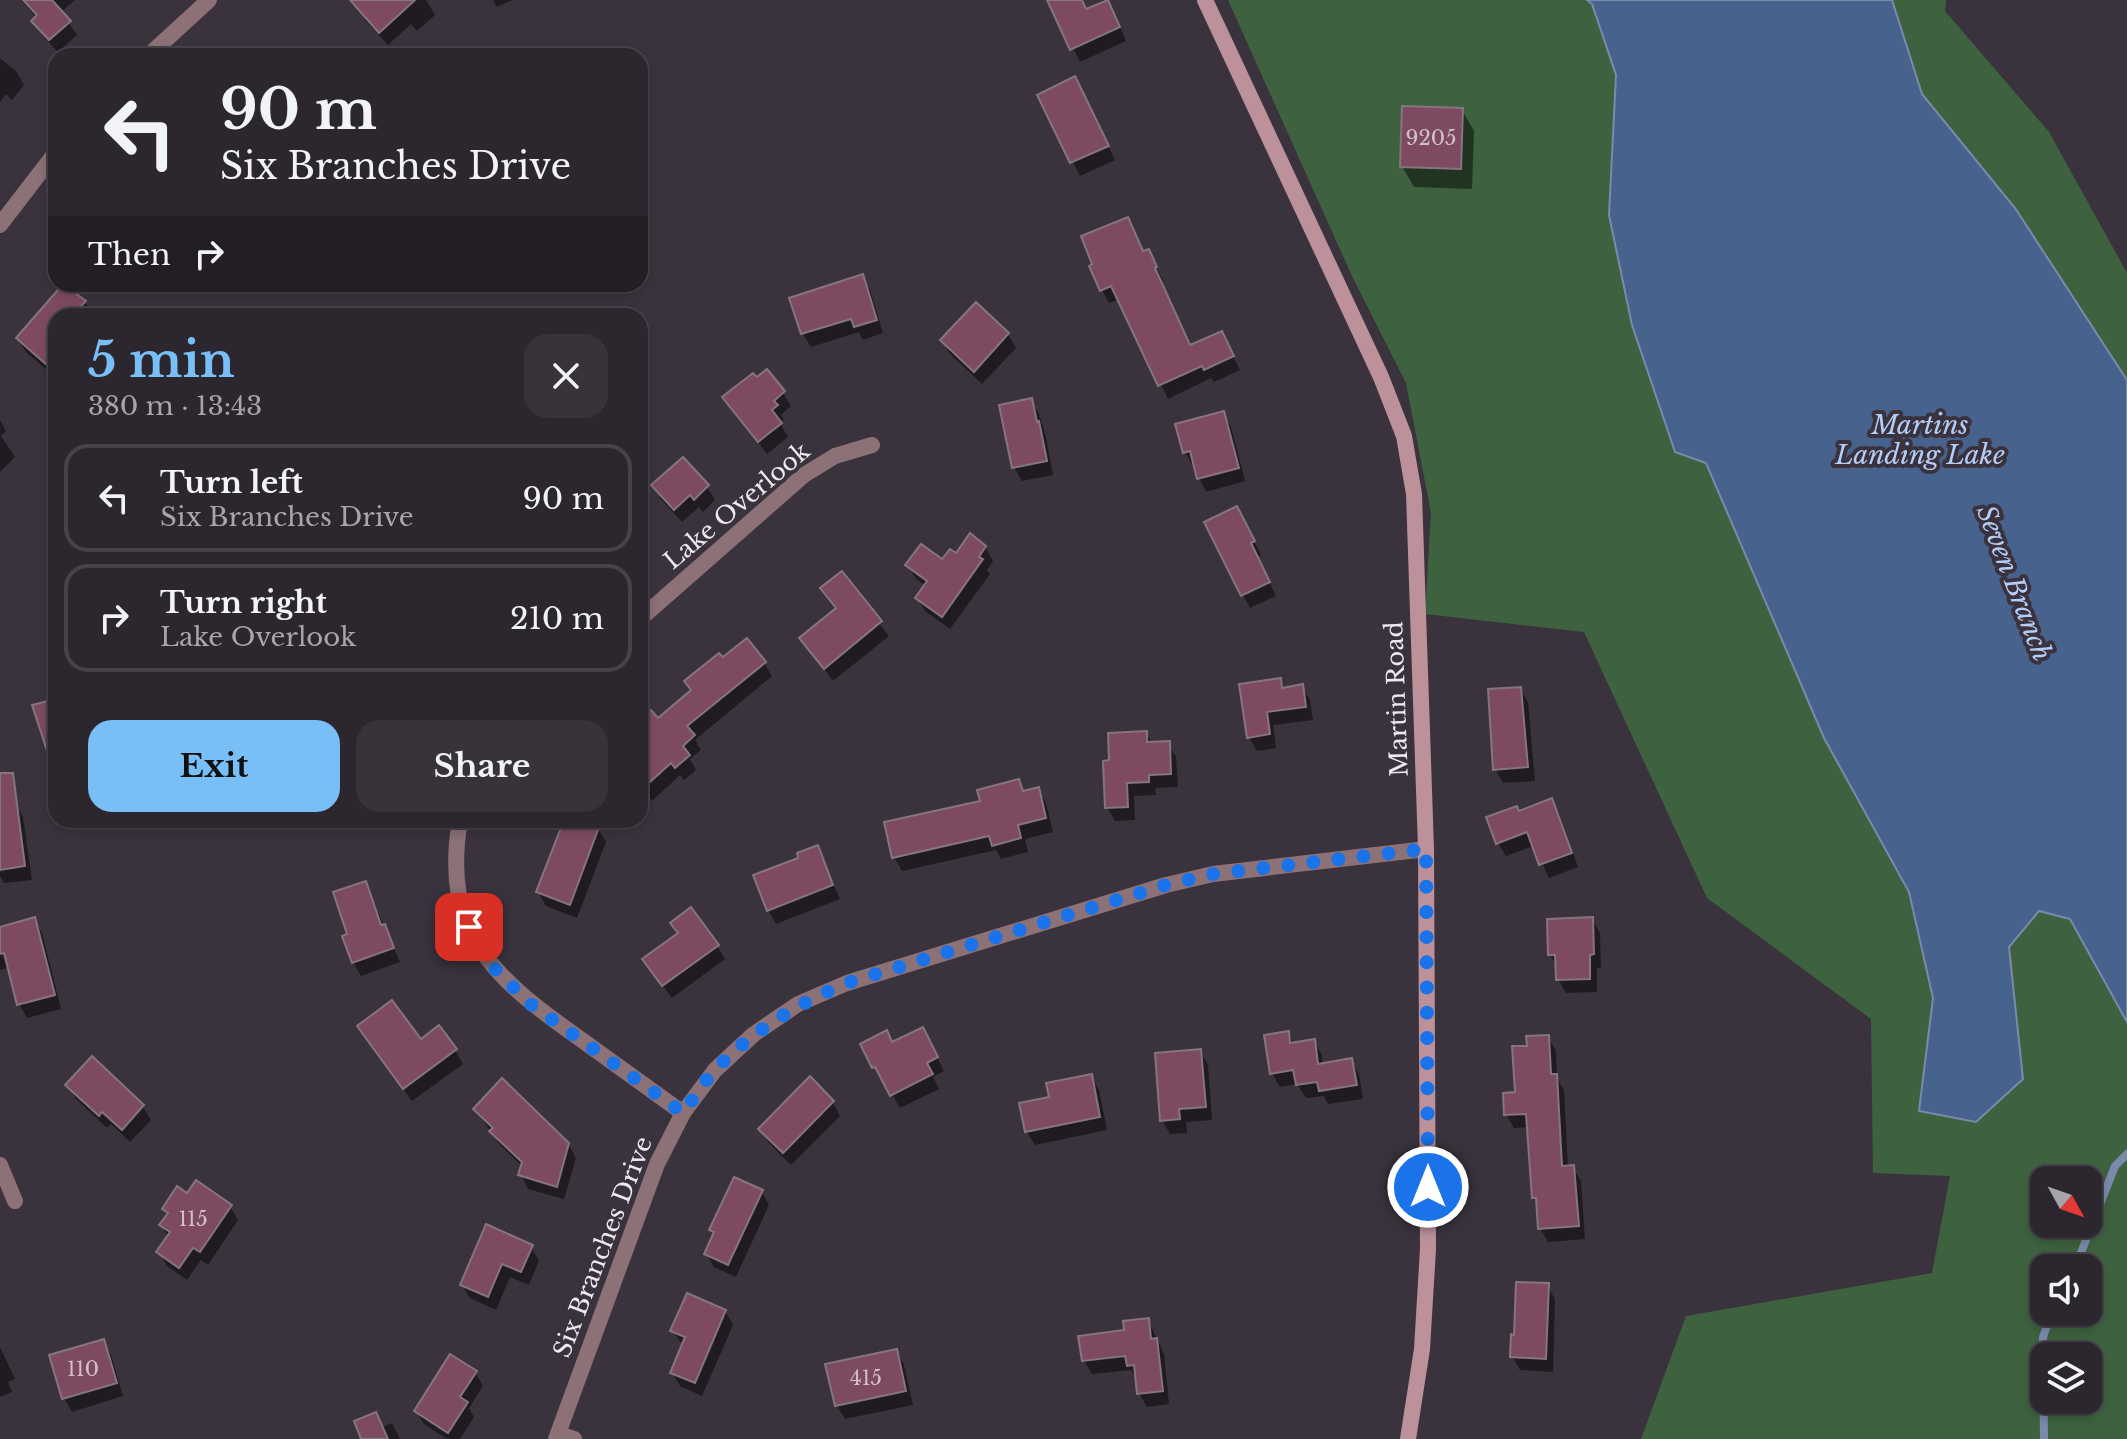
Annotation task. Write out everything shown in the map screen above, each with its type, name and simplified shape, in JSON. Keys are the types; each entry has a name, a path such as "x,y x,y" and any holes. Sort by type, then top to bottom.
{"street":[{"path":"157,48 209,0"},
{"name":"Martin Road","path":"1205,0 1381,377 1404,436 1414,494 1426,849 1428,1249 1422,1349 1408,1439"},
{"path":"0,225 48,162"},
{"name":"Lake Overlook","path":"648,612 804,475 835,456 872,445"},
{"path":"459,828 455,851 457,890 469,927 490,964 529,1003 683,1113"},
{"name":"Six Branches Drive","path":"563,1437 657,1164 683,1113 715,1070 754,1034 798,1004 847,983 1166,885 1213,874 1426,849"},
{"path":"0,1165 15,1201"}],"green space":[{"path":"1228,0 1946,0 1945,11 2049,132 2127,273 2127,1439 1641,1439 1686,1316 1932,1273 1950,1176 1873,1173 1871,1019 1707,898 1584,632 1425,614 1431,513 1406,383 1352,276"}],"water":[{"name":"Martins Landing Lake","path":"1587,0 1892,0 1922,94 2015,208 2127,380 2127,1022 2070,919 2039,911 2009,947 2023,1079 1976,1122 1919,1111 1933,998 1909,892 1824,738 1706,463 1675,452 1632,325 1609,215 1616,75 1592,4"}],"building":[{"path":"23,0 52,0 71,21 49,40 31,21 37,15"},
{"path":"350,0 415,0 379,33"},
{"path":"1047,0 1082,0 1086,9 1108,0 1120,27 1070,50"},
{"path":"1075,76 1109,146 1070,163 1037,95"},
{"path":"1402,106 1463,108 1461,169 1400,167"},
{"path":"1128,217 1143,251 1149,249 1190,345 1222,331 1234,356 1204,370 1202,366 1158,386 1111,286 1100,291 1081,236"},
{"path":"863,274 877,320 854,327 851,319 801,334 789,298"},
{"path":"56,292 74,292 86,301 79,308 48,308 48,366 16,338"},
{"path":"976,302 1009,333 974,372 940,340"},
{"path":"767,369 785,391 774,401 778,405 772,410 782,423 758,442 722,397 753,373 757,377"},
{"path":"1032,398 1047,461 1012,468 999,405"},
{"path":"1224,411 1239,468 1197,479 1190,451 1183,453 1175,424"},
{"path":"683,457 709,485 694,500 690,495 674,510 651,485"},
{"path":"1237,506 1255,541 1251,543 1270,582 1241,596 1204,522"},
{"path":"970,533 986,546 979,557 983,559 942,617 915,598 927,581 905,565 921,544 942,559 950,549 956,553"},
{"path":"842,571 882,621 824,669 799,638 836,608 820,588"},
{"path":"747,638 766,662 687,726 695,735 683,746 690,755 675,768 671,763 648,784 648,712 651,710 658,718 691,690 684,681 719,653 723,657"},
{"path":"1281,678 1282,688 1303,684 1306,707 1267,712 1270,734 1247,738 1239,684"},
{"path":"1521,687 1528,767 1493,770 1488,689"},
{"path":"48,701 48,754 32,705"},
{"path":"1147,731 1147,742 1170,741 1171,774 1149,775 1149,782 1127,783 1128,807 1105,808 1103,761 1109,760 1108,733"},
{"path":"0,773 13,773 25,866 0,870"},
{"path":"1019,779 1023,791 1039,787 1046,818 1018,825 1021,838 992,846 989,836 892,858 884,822 980,801 977,790"},
{"path":"1552,798 1572,853 1539,865 1527,832 1496,844 1486,817 1517,806 1519,811"},
{"path":"561,828 599,828 570,905 536,892"},
{"path":"818,845 833,885 767,911 753,875 798,858 797,853"},
{"path":"366,881 381,925 385,924 394,948 352,963 342,936 347,934 333,892"},
{"path":"691,907 719,945 662,986 642,959 678,933 670,923"},
{"path":"35,917 55,995 17,1005 4,953 0,954 0,927"},
{"path":"1593,917 1594,954 1590,955 1590,979 1556,980 1555,955 1548,955 1547,919"},
{"path":"392,1000 421,1039 439,1025 457,1049 403,1089 357,1026"},
{"path":"923,1027 938,1057 927,1063 933,1074 890,1096 860,1044 887,1030 892,1042"},
{"path":"1289,1031 1290,1043 1315,1039 1318,1064 1352,1058 1357,1085 1319,1091 1317,1082 1296,1085 1293,1070 1270,1074 1264,1035"},
{"path":"1549,1035 1551,1074 1557,1074 1562,1166 1574,1165 1579,1226 1538,1229 1536,1198 1532,1198 1526,1114 1504,1115 1503,1093 1515,1092 1512,1046 1527,1046 1526,1036"},
{"path":"1201,1049 1206,1107 1179,1109 1180,1119 1160,1121 1155,1053"},
{"path":"92,1056 144,1105 122,1130 102,1112 99,1116 65,1085"},
{"path":"1092,1074 1100,1117 1025,1132 1019,1103 1049,1097 1046,1083"},
{"path":"810,1076 834,1101 783,1153 758,1129"},
{"path":"502,1078 569,1143 557,1187 518,1175 522,1162 489,1131 493,1128 473,1109"},
{"path":"734,1177 763,1190 728,1265 704,1254 714,1232 709,1230"},
{"path":"196,1180 232,1205 200,1252 193,1248 179,1268 156,1252 170,1232 159,1225 168,1213 162,1209 177,1186 187,1193"},
{"path":"486,1224 533,1245 521,1272 502,1264 488,1297 460,1285"},
{"path":"1516,1282 1549,1283 1546,1359 1510,1357"},
{"path":"687,1293 726,1310 695,1383 670,1373 685,1337 670,1331"},
{"path":"1149,1318 1151,1339 1157,1338 1163,1391 1137,1394 1134,1365 1127,1366 1125,1356 1082,1361 1078,1336 1124,1330 1123,1321"},
{"path":"104,1339 117,1383 62,1399 49,1355"},
{"path":"897,1349 906,1391 835,1406 825,1364"},
{"path":"450,1354 477,1371 460,1397 468,1402 448,1433 414,1411"},
{"path":"376,1412 388,1439 361,1439 354,1421"}],"waterway":[{"name":"Seven Branch","path":"2080,1254 2115,1166 2127,1154"},
{"name":"Seven Branch","path":"2044,1439 2043,1337 2047,1326"}],"route":[{"path":"469,927 490,964 529,1003 683,1113 715,1070 754,1034 798,1004 847,983 1166,885 1213,874 1426,849 1428,1187"}]}
